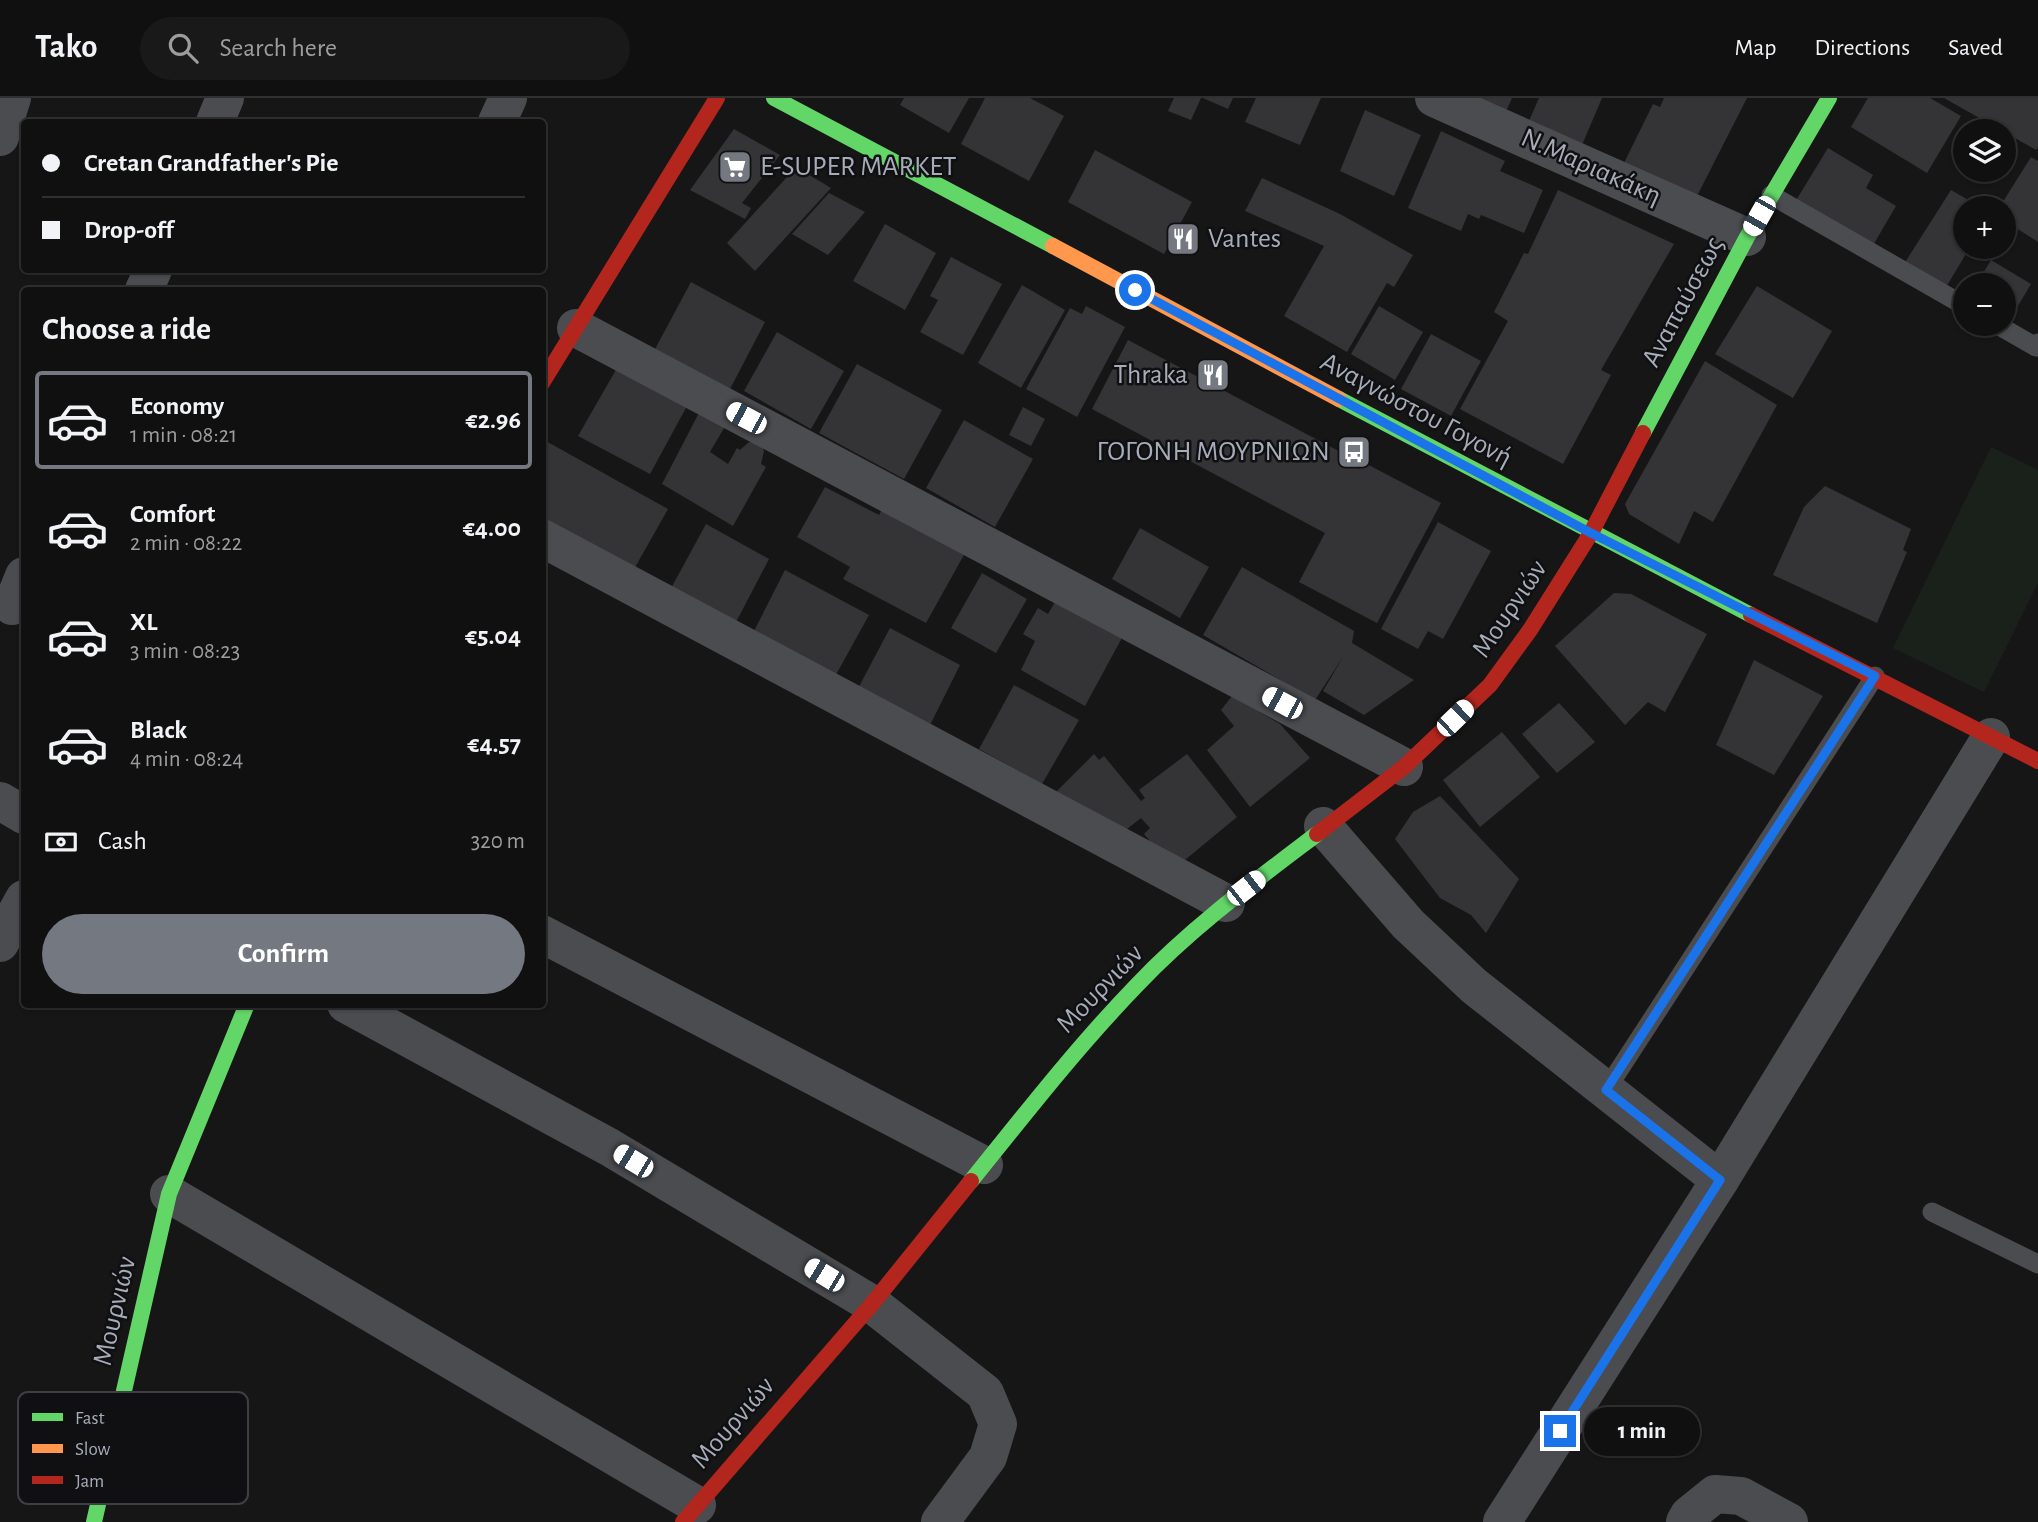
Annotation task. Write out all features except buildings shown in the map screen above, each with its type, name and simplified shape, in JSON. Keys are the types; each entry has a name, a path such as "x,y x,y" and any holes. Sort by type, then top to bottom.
{"main road":[{"path":"546,377 662,192 717,98"},
{"name":"Αναγνώστου Γογονή","path":"774,98 1591,533 2038,761"},
{"name":"Αναπαύσεως","path":"1591,533 1747,237 1829,98"},
{"name":"Μουρνιών","path":"690,1514 872,1304 1067,1062 1138,983 1226,903 1323,826 1404,767 1490,685 1530,631 1591,533"},
{"name":"Μουρνιών","path":"124,1392 169,1194 245,1008"},
{"name":"Μουρνιών","path":"94,1522 98,1504"}],"street":[{"path":"0,137 12,98"},
{"path":"216,119 225,98"},
{"path":"498,119 508,98"},
{"name":"Ν.Μαριακάκη","path":"1434,98 1747,237"},
{"path":"576,328 1404,767"},
{"path":"546,540 1226,903"},
{"path":"1502,1522 1720,1180 1991,737"},
{"path":"0,801 21,813"},
{"path":"1323,826 1408,925 1474,986 1720,1180"},
{"path":"0,943 21,904"},
{"path":"546,936 984,1165"},
{"path":"353,1008 609,1147 872,1304 985,1393 998,1424 988,1457 940,1522"},
{"path":"169,1194 690,1514"},
{"path":"1685,1522 1714,1494 1741,1496 1789,1522"}],"lane":[{"path":"1771,195 1953,299"},
{"path":"2016,335 2036,346 2038,343"},
{"path":"1606,1090 1875,676"},
{"path":"1932,1212 2038,1264"}],"shaded area":[{"path":"1991,447 2038,470 2038,583 1984,692 1893,648"}],"traffic: fast":[{"path":"774,98 1053,246"},
{"path":"1643,433 1747,237 1829,98"},
{"path":"1339,399 1751,615"},
{"path":"971,1181 1072,1057 1158,964 1224,906 1317,834"},
{"path":"124,1392 169,1194 245,1008"},
{"path":"94,1522 98,1504"}],"traffic: slow":[{"path":"1053,246 1339,399"}],"traffic: jam":[{"path":"546,376 717,98"},
{"path":"1317,834 1404,767 1490,685 1530,630 1591,533 1643,433"},
{"path":"1751,615 2038,761"},
{"path":"683,1522 872,1304 971,1181"}],"place":[{"name":"E-SUPER MARKET","path":"735,167"},
{"name":"Vantes","path":"1183,239"},
{"name":"Thraka","path":"1213,375"},
{"name":"ΓΟΓΟΝΗ ΜΟΥΡΝΙΩΝ","path":"1354,452"}],"route":[{"path":"1135,290 1591,533 1875,676 1606,1090 1720,1180 1560,1431"}]}
